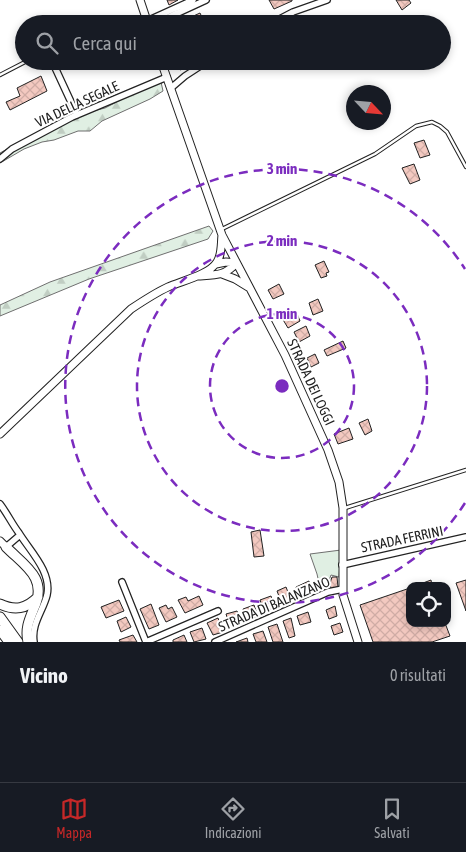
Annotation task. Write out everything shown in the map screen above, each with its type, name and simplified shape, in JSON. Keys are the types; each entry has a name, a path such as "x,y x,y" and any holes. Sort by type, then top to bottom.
{"highway":[{"path":"3,544 30,571 38,582 38,597 28,619 26,630 28,642"},
{"path":"0,604 11,608 22,608 31,604 38,597"},
{"path":"0,617 18,642"},
{"path":"0,630 9,642"}],"street":[{"path":"140,0 147,15"},
{"path":"165,15 193,0"},
{"path":"169,15 206,0"},
{"path":"287,15 327,0"},
{"path":"56,70 78,115"},
{"name":"STRADA DEI LOGGI","path":"164,70 221,233 285,355 328,450 339,482 344,508 343,595 358,642"},
{"path":"171,88 194,70"},
{"name":"VIA DELLA SEGALE","path":"0,159 12,149 78,115 167,77"},
{"path":"216,264 221,252 221,233"},
{"path":"0,434 131,309 149,296 198,276 216,264 236,263"},
{"path":"198,276 222,274 230,270 236,263"},
{"path":"222,274 235,279 249,288"},
{"path":"0,504 36,558 45,574 47,582 48,591 36,621 34,642"},
{"path":"3,544 20,535"},
{"name":"STRADA FERRINI","path":"342,565 466,537"},
{"path":"122,582 146,642 218,611"},
{"name":"STRADA DI BALANZANO","path":"215,642 328,592 343,589"}],"lane":[{"path":"0,75 15,67"},
{"path":"221,233 375,154 416,126 432,122 440,126 447,132 466,167"},
{"path":"344,508 466,470"}],"green space":[{"path":"161,82 163,91 102,121 90,131 78,131 54,140 42,142 24,149 0,163 0,153 43,129 105,108 140,90"},
{"path":"209,226 213,231 208,239 89,279 0,316 0,305 50,282"},
{"path":"341,550 339,577 331,575 328,583 329,589 321,592 310,554"}],"building":[{"path":"167,0 178,0 169,5"},
{"path":"269,0 292,0 292,1 274,9"},
{"path":"396,0 409,0 411,3 402,10"},
{"path":"41,76 47,91 10,110 6,102 20,96 17,88"},
{"path":"424,140 430,155 420,158 414,143"},
{"path":"414,164 420,180 410,184 402,168"},
{"path":"324,261 329,272 326,273 327,276 321,278 315,265"},
{"path":"279,284 284,294 273,299 268,290"},
{"path":"318,299 323,311 313,315 309,303"},
{"path":"296,311 300,321 288,328 282,318"},
{"path":"306,326 310,336 299,342 294,332"},
{"path":"343,341 346,348 327,356 324,350"},
{"path":"315,354 319,363 311,367 307,358"},
{"path":"368,419 372,431 365,435 359,423"},
{"path":"349,428 353,439 338,444 334,434"},
{"path":"260,530 264,556 254,557 251,532"},
{"path":"332,577 337,577 338,587 331,589 330,583"},
{"path":"466,580 466,611 456,583"},
{"path":"309,581 312,591 300,596 296,587"},
{"path":"286,587 291,600 282,604 277,591"},
{"path":"406,589 406,627 447,627 450,636 432,642 373,642 360,605"},
{"path":"199,596 203,605 185,613 178,600 186,597 188,601"},
{"path":"271,596 275,608 264,612 260,600"},
{"path":"119,600 124,611 106,618 101,607"},
{"path":"151,604 159,625 149,629 140,609"},
{"path":"166,605 168,609 172,607 177,617 166,622 159,608"},
{"path":"254,605 258,616 247,620 243,609"},
{"path":"335,606 337,616 329,619 326,610"},
{"path":"237,611 241,622 230,626 226,614"},
{"path":"308,612 311,622 300,625 297,616"},
{"path":"126,617 131,627 121,632 117,621"},
{"path":"218,618 223,632 213,635 207,623"},
{"path":"291,618 295,636 289,638 283,621"},
{"path":"340,623 343,632 334,635 331,626"},
{"path":"277,624 283,642 273,642 268,627"},
{"path":"202,628 206,639 194,642 190,632"},
{"path":"263,631 267,642 256,642 253,634"},
{"path":"133,635 137,642 120,642 119,640"},
{"path":"184,635 187,642 173,642 173,640"},
{"path":"247,638 248,642 236,642"}]}
